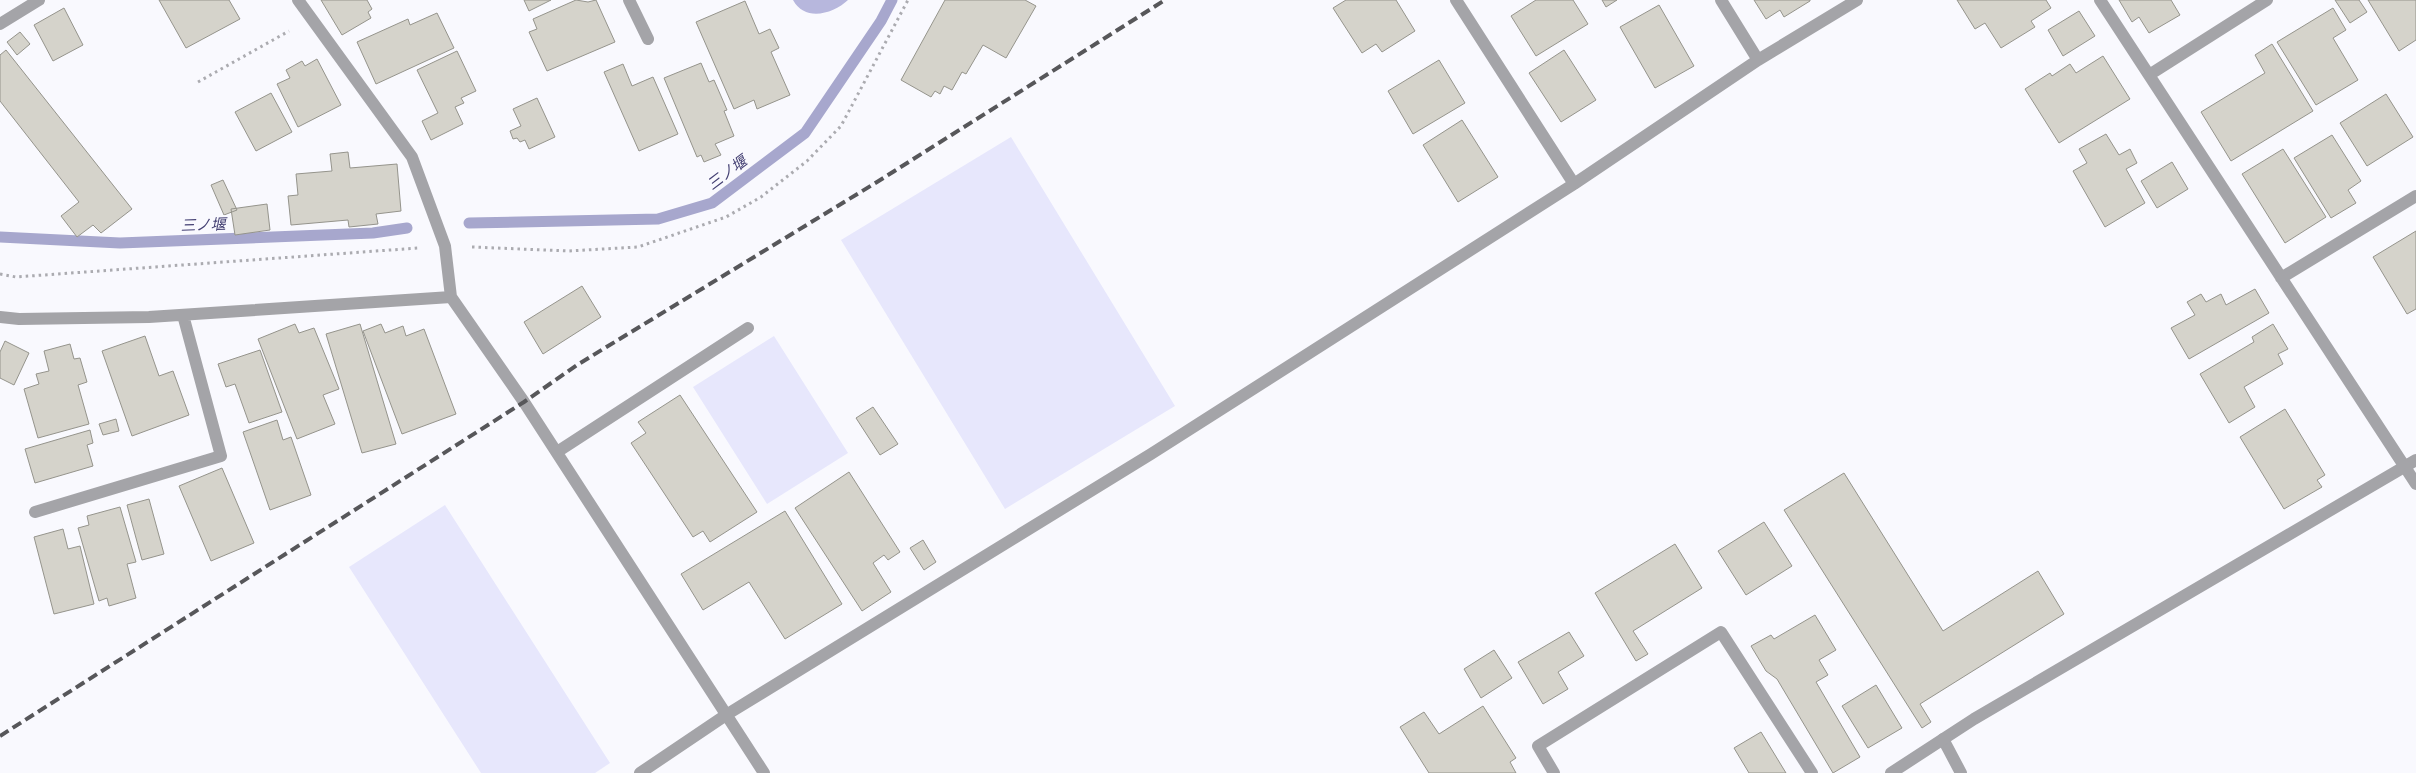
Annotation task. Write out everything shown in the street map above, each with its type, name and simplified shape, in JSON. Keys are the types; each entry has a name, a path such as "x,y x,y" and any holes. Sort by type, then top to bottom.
{"street":[{"path":"0,24 39,0"},
{"path":"298,0 412,157 445,246 451,297 557,452 764,773"},
{"path":"629,0 648,39"},
{"path":"1456,0 1574,184"},
{"path":"1721,0 1758,60"},
{"path":"640,773 726,715 1142,459 1574,184 1758,60 1857,0"},
{"path":"2100,0 2281,278 2411,463 2416,484"},
{"path":"2150,75 2267,0"},
{"path":"2281,278 2416,196"},
{"path":"0,317 19,320 183,315 451,297"},
{"path":"35,512 221,456 183,315"},
{"path":"557,452 748,328"},
{"path":"1892,773 1974,719 2411,463"},
{"path":"1554,773 1538,746 1721,632 1812,773"},
{"path":"1943,739 1961,773"}],"path":[{"path":"841,126 908,0"},
{"path":"198,82 311,20"}],"shaded area":[{"path":"793,0 848,0 835,9 819,14 805,11 798,7"},
{"path":"1011,137 1175,406 1005,509 841,240"},
{"path":"774,336 848,453 767,504 693,387"},
{"path":"445,505 610,763 595,773 481,773 349,567"}],"building":[{"path":"159,0 229,0 240,19 186,48"},
{"path":"321,0 367,0 372,9 368,12 371,18 342,35"},
{"path":"524,0 551,0 529,11"},
{"path":"576,0 588,2 596,0 615,42 547,71 529,32 537,29 533,19"},
{"path":"945,0 1025,0 1036,6 1006,58 983,45 966,74 962,72 952,90 944,86 940,94 935,91 931,97 901,80"},
{"path":"1346,0 1396,0 1415,31 1382,52 1376,44 1362,53 1333,8"},
{"path":"1536,0 1573,0 1588,24 1536,56 1511,16"},
{"path":"1602,0 1617,0 1606,7"},
{"path":"1754,0 1810,1 1784,17 1780,10 1766,19"},
{"path":"1957,0 2046,0 2051,8 2031,21 2035,27 2001,48 1985,23 1975,29"},
{"path":"2119,0 2171,0 2180,15 2149,33 2139,17 2132,22"},
{"path":"2335,0 2359,0 2367,12 2350,23"},
{"path":"2368,0 2416,0 2416,40 2399,51"},
{"path":"745,1 759,34 770,29 779,48 771,52 790,95 757,109 754,100 734,109 696,22"},
{"path":"1659,5 1694,66 1655,88 1620,27"},
{"path":"64,8 83,45 53,61 34,25"},
{"path":"2333,8 2346,30 2333,38 2358,80 2316,105 2277,42"},
{"path":"2079,11 2095,36 2063,56 2048,30"},
{"path":"437,13 454,48 376,84 357,42 408,19 410,25"},
{"path":"20,32 30,44 17,55 7,42"},
{"path":"2272,44 2313,111 2231,161 2201,112 2265,73 2255,55"},
{"path":"6,50 132,209 101,233 93,225 77,237 61,216 79,202 0,101 0,55"},
{"path":"1564,50 1596,100 1561,122 1529,73"},
{"path":"457,51 476,91 461,98 464,103 455,107 463,124 431,140 422,121 438,113 417,70"},
{"path":"2103,56 2130,99 2059,143 2025,89 2050,73 2052,76 2070,64 2076,73"},
{"path":"317,59 341,105 298,127 277,84 290,78 286,70 302,61 305,66"},
{"path":"1439,60 1465,103 1413,134 1388,91"},
{"path":"701,63 709,82 714,80 727,110 724,111 734,136 715,144 721,155 704,162 701,155 697,157 664,78"},
{"path":"623,64 632,86 653,77 678,134 639,151 604,72"},
{"path":"271,93 292,132 256,151 235,112"},
{"path":"2386,94 2413,137 2367,166 2340,123"},
{"path":"537,98 555,137 529,149 525,140 520,142 517,138 513,139 510,131 521,126 513,109"},
{"path":"1462,120 1498,177 1458,202 1423,145"},
{"path":"2106,134 2119,155 2130,149 2137,163 2126,169 2145,203 2105,227 2073,171 2087,163 2079,149"},
{"path":"2332,135 2361,181 2348,190 2356,203 2331,218 2294,158"},
{"path":"2283,149 2326,217 2285,243 2242,174"},
{"path":"348,152 350,168 397,164 401,211 376,214 378,224 349,227 348,220 291,225 288,196 298,195 296,174 332,171 330,154"},
{"path":"2172,162 2188,189 2157,208 2141,181"},
{"path":"223,180 237,210 224,215 211,185"},
{"path":"267,204 270,230 235,235 231,209"},
{"path":"2416,231 2416,309 2407,314 2373,257"},
{"path":"582,286 601,317 543,354 524,322"},
{"path":"2255,289 2269,313 2189,359 2171,328 2195,315 2187,302 2201,294 2206,302 2221,294 2226,305"},
{"path":"295,324 299,333 314,328 339,389 323,395 335,424 297,439 258,339"},
{"path":"360,324 396,444 362,453 326,334"},
{"path":"381,324 385,333 403,326 406,336 424,329 456,414 402,434 363,331"},
{"path":"2273,324 2288,349 2278,354 2283,364 2244,387 2255,407 2229,423 2200,374 2254,342 2252,337"},
{"path":"145,336 159,376 173,371 189,415 132,436 102,351"},
{"path":"5,341 29,353 14,385 0,378 0,352"},
{"path":"70,344 74,359 80,358 87,382 78,385 89,424 38,438 24,389 39,384 36,374 49,371 44,351"},
{"path":"260,350 282,412 249,423 235,384 226,387 218,364"},
{"path":"680,395 757,512 710,542 703,531 693,537 631,443 646,433 638,422"},
{"path":"873,407 898,444 880,455 856,418"},
{"path":"2285,409 2325,475 2317,480 2322,487 2284,509 2240,437"},
{"path":"116,419 119,431 103,435 99,424"},
{"path":"277,420 283,440 291,437 311,495 270,510 243,432"},
{"path":"90,430 93,443 87,445 93,466 35,483 25,449"},
{"path":"222,468 254,543 211,561 179,486"},
{"path":"849,472 900,552 888,560 884,555 873,563 891,592 862,611 795,508"},
{"path":"1844,473 1943,631 2038,571 2064,614 1920,704 1931,722 1922,728 1784,510"},
{"path":"149,499 164,554 142,560 127,505"},
{"path":"120,507 136,562 127,564 136,598 109,606 107,598 99,601 78,528 89,525 87,516"},
{"path":"785,511 842,604 785,639 749,582 703,610 681,574"},
{"path":"1764,522 1792,566 1746,595 1718,551"},
{"path":"63,529 68,549 80,546 94,604 54,614 34,537"},
{"path":"923,540 936,562 924,570 910,548"},
{"path":"1675,544 1702,588 1633,631 1648,654 1636,661 1595,593"},
{"path":"1815,615 1836,650 1819,660 1828,675 1816,682 1860,757 1833,773 1777,679 1766,671 1751,646 1771,635 1774,639"},
{"path":"1569,632 1584,656 1558,672 1568,689 1543,704 1518,662"},
{"path":"1494,650 1512,678 1481,698 1464,669"},
{"path":"1876,685 1902,728 1868,748 1842,706"},
{"path":"1483,706 1516,758 1510,762 1516,773 1429,773 1400,727 1424,712 1439,734"},
{"path":"1761,732 1786,773 1749,773 1734,748"}],"waterway":[{"name":"三ノ堰","path":"469,223 658,219 712,203 805,133 881,21 892,0"},
{"name":"三ノ堰","path":"0,237 120,243 373,233 407,228"}],"railway":[{"path":"0,736 524,402 577,365 877,182 1165,0"}]}
